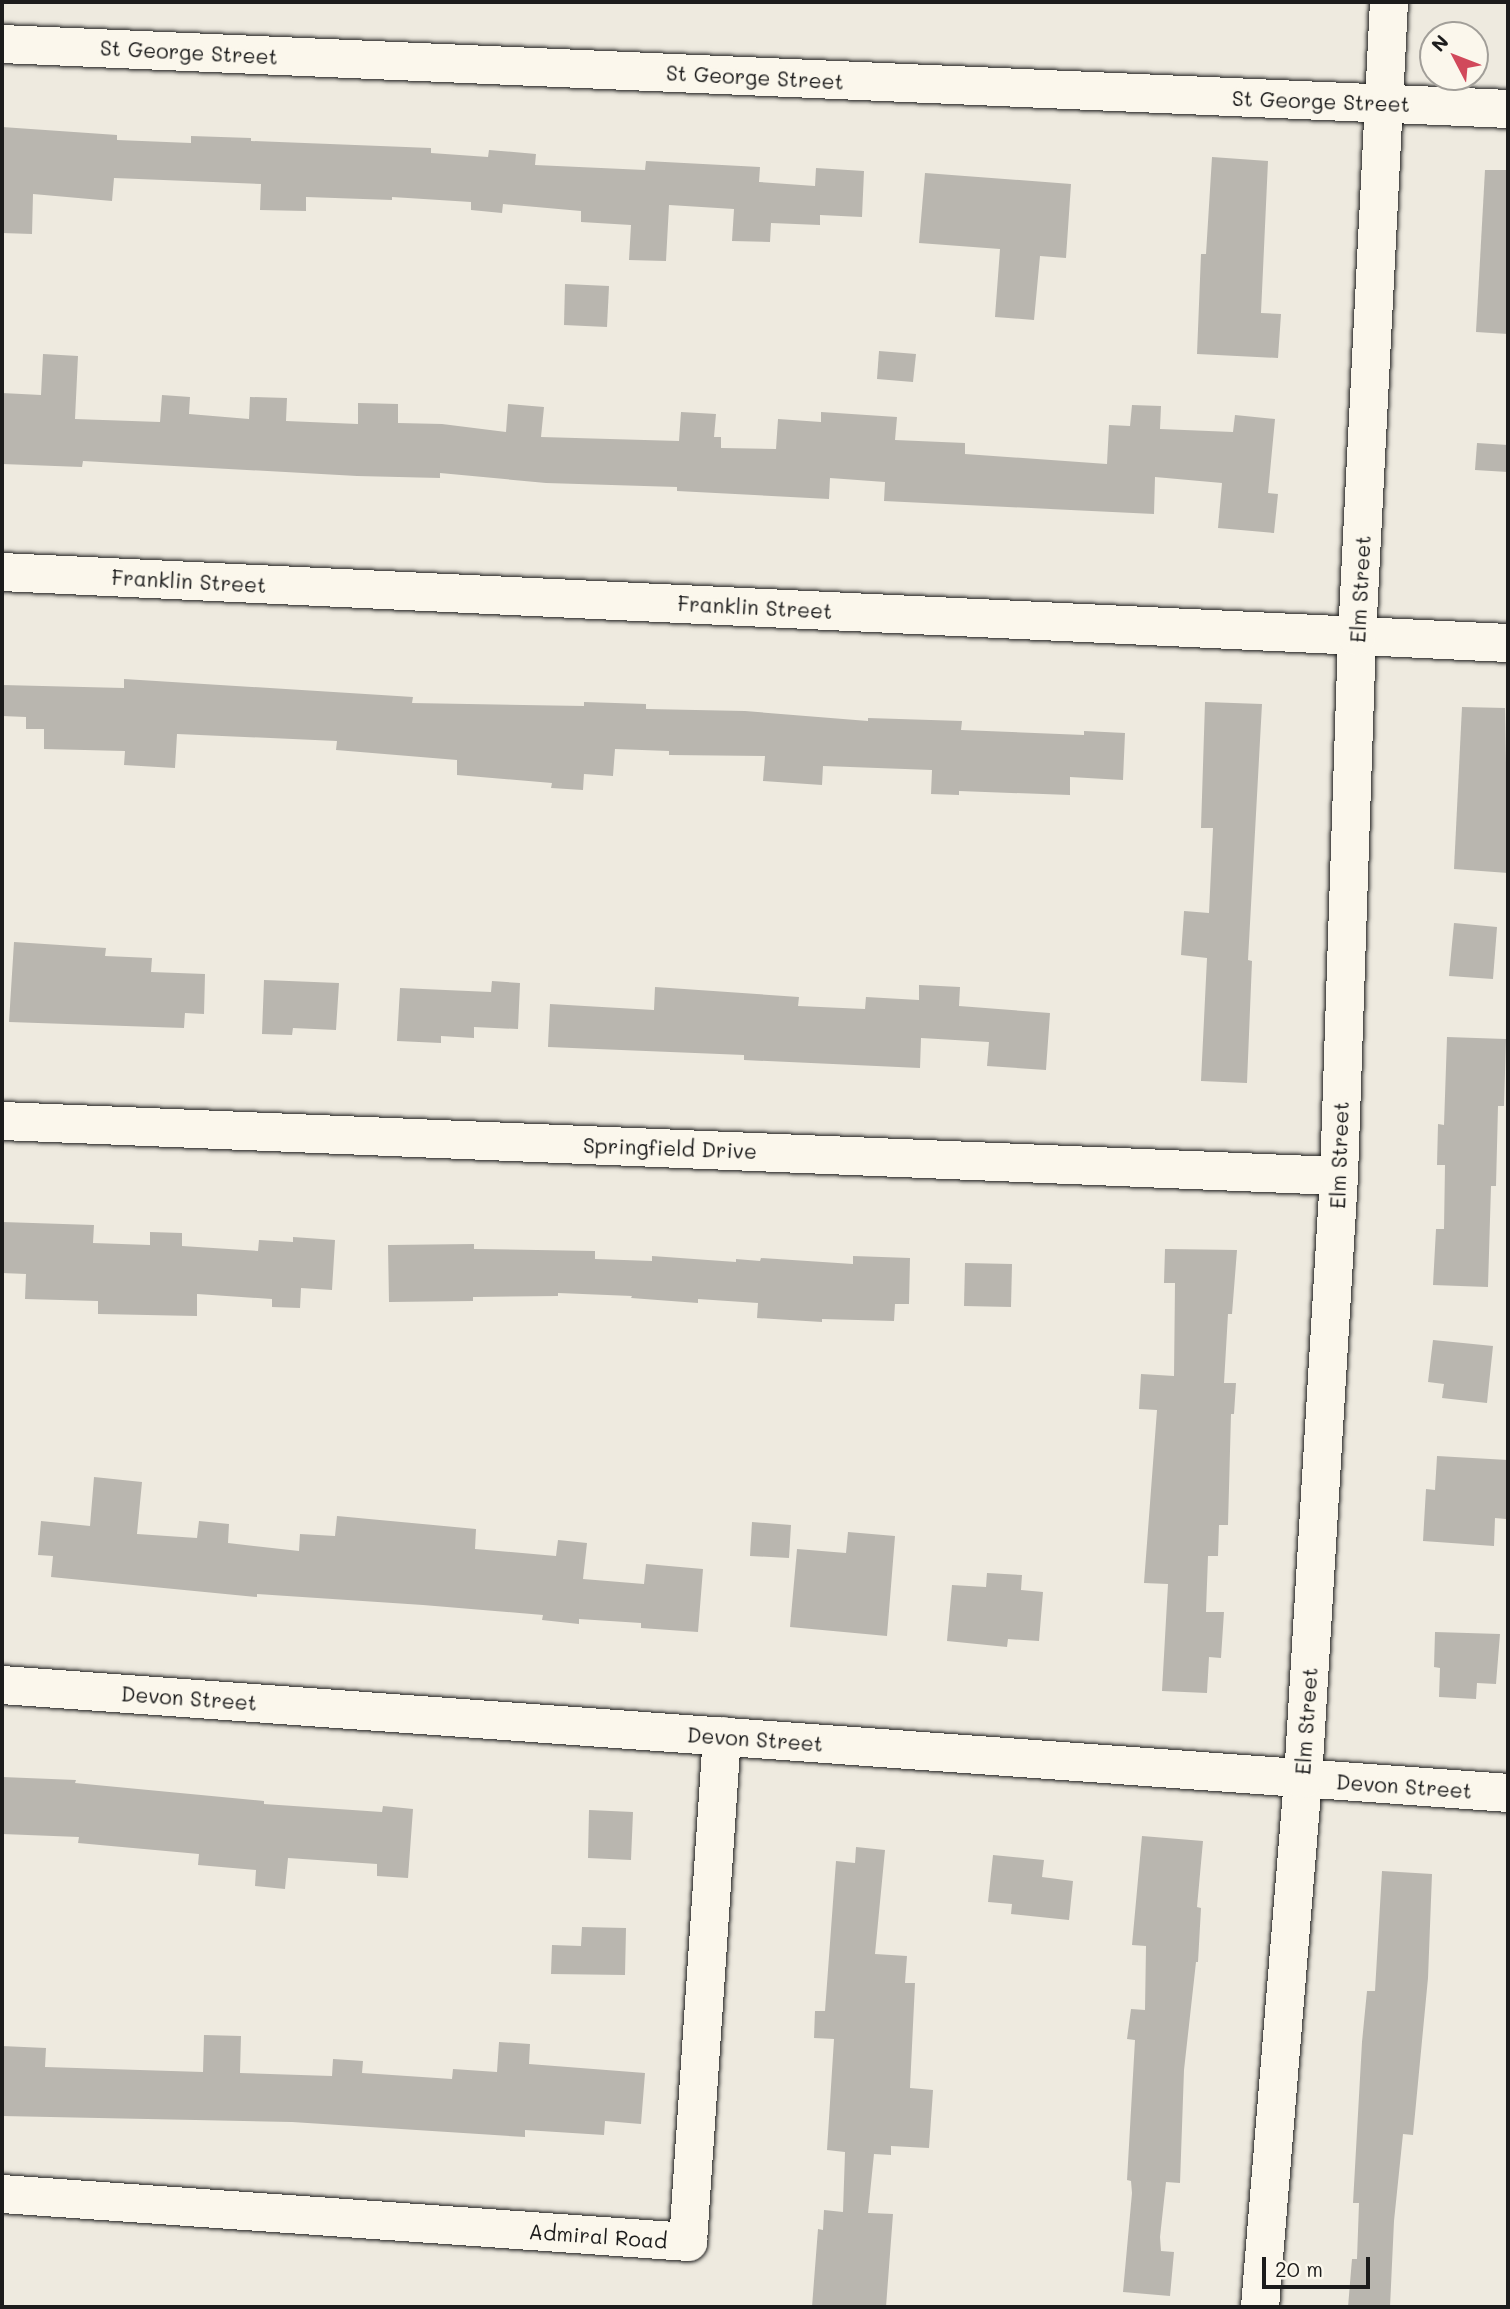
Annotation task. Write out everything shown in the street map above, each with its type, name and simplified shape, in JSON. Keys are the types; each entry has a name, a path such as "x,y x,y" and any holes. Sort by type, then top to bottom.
{"street":[{"name":"Elm Street","path":"1260,2307 1303,1779 1339,1176 1357,636 1389,2"},
{"name":"St George Street","path":"2,44 1508,109"},
{"name":"Franklin Street","path":"2,572 1508,643"},
{"name":"Springfield Drive","path":"2,1121 1339,1176"},
{"name":"Devon Street","path":"2,1685 1508,1793"},
{"name":"Admiral Road","path":"2,2194 688,2242 723,1737"}],"building":[{"path":"2,127 117,135 117,140 191,143 191,136 251,138 251,141 431,148 431,153 488,157 489,150 536,154 535,165 645,170 646,161 760,167 759,182 815,186 816,168 864,171 862,217 820,215 820,225 771,223 770,242 732,241 734,209 669,205 666,261 629,260 631,225 581,222 581,211 503,204 502,213 471,210 471,202 392,197 392,200 306,197 306,211 260,210 261,184 114,178 112,201 33,194 32,234 2,233"},
{"path":"1212,157 1268,161 1261,313 1281,314 1278,358 1197,354 1201,254 1206,254"},
{"path":"1485,170 1508,170 1508,334 1476,332"},
{"path":"925,173 1071,184 1066,258 1040,256 1034,320 995,317 1000,249 919,243"},
{"path":"565,284 609,286 607,327 564,325"},
{"path":"879,351 916,354 913,382 877,379"},
{"path":"43,354 78,356 75,419 160,422 162,395 190,397 189,414 249,419 250,397 287,398 286,421 358,424 358,403 398,404 398,423 442,424 506,432 508,404 544,407 541,437 679,441 681,412 716,414 714,437 721,437 721,448 776,449 778,419 821,422 821,412 897,417 895,440 965,443 965,454 1107,464 1109,425 1130,426 1132,405 1161,406 1160,429 1233,432 1235,415 1275,419 1268,493 1278,494 1274,533 1218,528 1222,483 1155,477 1154,514 884,501 885,482 830,478 829,499 677,491 677,487 546,483 440,473 440,478 83,461 82,467 2,464 2,393 41,395"},
{"path":"1477,443 1508,445 1508,472 1475,470"},
{"path":"124,679 413,697 412,703 584,706 584,702 646,704 646,709 745,711 868,721 868,718 962,721 961,730 1084,735 1084,731 1125,733 1123,780 1070,777 1070,795 959,791 959,795 931,794 932,770 823,766 822,785 763,781 765,756 669,755 669,751 615,749 613,776 584,774 583,790 551,788 552,783 457,775 457,760 336,750 337,741 177,734 175,768 124,765 125,751 44,749 44,729 26,729 26,717 2,716 2,685 124,688"},
{"path":"1205,702 1262,704 1248,960 1252,961 1247,1083 1201,1081 1207,958 1181,955 1184,911 1209,913 1213,828 1201,828"},
{"path":"1462,707 1505,708 1508,873 1454,869"},
{"path":"1454,923 1497,927 1493,979 1449,976"},
{"path":"14,942 106,948 105,956 152,958 151,972 205,974 204,1014 185,1013 184,1028 9,1022"},
{"path":"264,980 339,983 336,1030 293,1028 292,1035 262,1034"},
{"path":"492,981 520,983 518,1029 474,1027 474,1038 441,1036 441,1043 397,1041 400,988 491,992"},
{"path":"919,985 960,987 959,1006 1050,1013 1046,1070 987,1066 989,1042 921,1038 920,1068 744,1060 744,1055 548,1047 550,1004 654,1010 655,987 799,997 798,1006 865,1009 866,997 919,1000"},
{"path":"1447,1037 1506,1039 1504,1106 1498,1106 1496,1186 1491,1186 1488,1287 1433,1285 1436,1229 1444,1229 1445,1165 1437,1165 1438,1124 1444,1125"},
{"path":"2,1222 94,1225 93,1243 150,1245 150,1232 182,1233 182,1246 258,1251 259,1240 293,1242 293,1237 335,1240 332,1290 301,1288 300,1308 272,1307 272,1299 197,1294 197,1316 98,1314 98,1301 25,1299 26,1274 2,1273"},
{"path":"474,1244 474,1249 595,1251 595,1259 652,1261 652,1256 736,1262 736,1259 760,1261 761,1258 853,1264 853,1256 910,1258 909,1304 895,1304 894,1321 822,1319 822,1322 757,1318 758,1303 698,1299 698,1303 631,1298 632,1296 558,1293 558,1296 473,1297 473,1301 389,1302 388,1245"},
{"path":"1165,1249 1237,1250 1232,1314 1228,1314 1224,1383 1236,1383 1234,1414 1231,1414 1228,1525 1219,1525 1218,1556 1208,1556 1206,1612 1224,1612 1221,1658 1209,1657 1207,1693 1162,1691 1168,1584 1144,1583 1157,1410 1139,1409 1141,1374 1174,1376 1175,1283 1164,1283"},
{"path":"965,1263 1012,1264 1011,1307 964,1306"},
{"path":"1433,1340 1493,1346 1487,1403 1442,1398 1444,1384 1428,1382"},
{"path":"1437,1456 1508,1460 1506,1519 1495,1518 1494,1546 1423,1541 1426,1489 1435,1490"},
{"path":"94,1477 142,1482 137,1534 197,1538 199,1521 229,1524 228,1543 299,1551 300,1534 335,1536 337,1516 476,1529 475,1549 556,1556 558,1540 587,1543 583,1579 644,1584 646,1564 703,1569 698,1632 641,1628 641,1623 579,1619 579,1624 542,1620 543,1615 257,1594 257,1597 51,1577 53,1556 38,1555 41,1521 90,1526"},
{"path":"752,1522 791,1525 789,1558 750,1556"},
{"path":"848,1532 895,1536 887,1636 790,1627 797,1549 846,1553"},
{"path":"987,1573 1022,1575 1021,1590 1043,1592 1039,1641 1008,1639 1007,1647 947,1641 952,1585 986,1587"},
{"path":"1435,1632 1500,1634 1496,1684 1477,1683 1476,1699 1439,1697 1440,1668 1434,1667"},
{"path":"2,1777 76,1780 75,1783 264,1801 264,1804 382,1812 383,1806 413,1809 408,1878 377,1876 377,1864 288,1858 285,1889 255,1886 256,1870 198,1865 199,1854 78,1843 79,1837 2,1834"},
{"path":"589,1810 633,1812 631,1860 588,1858"},
{"path":"1142,1836 1203,1841 1197,1907 1201,1908 1198,1962 1184,2070 1180,2183 1166,2182 1160,2237 1161,2251 1174,2252 1170,2296 1123,2292 1132,2193 1131,2181 1127,2180 1135,2040 1127,2039 1131,2009 1145,2010 1146,1946 1132,1945"},
{"path":"856,1847 885,1850 875,1954 907,1956 905,1983 915,1983 910,2088 933,2090 929,2148 891,2146 891,2155 874,2154 868,2213 893,2214 886,2307 812,2307 818,2229 823,2230 824,2210 843,2212 845,2152 827,2150 834,2039 814,2038 815,2011 825,2011 836,1861 855,1863"},
{"path":"993,1855 1044,1860 1042,1877 1073,1881 1069,1920 1011,1914 1012,1904 988,1902"},
{"path":"1382,1871 1432,1874 1428,1978 1413,2135 1403,2134 1394,2221 1390,2307 1348,2307 1352,2259 1357,2259 1359,2203 1353,2203 1362,2042 1367,1991 1375,1991"},
{"path":"582,1927 626,1928 625,1975 551,1974 552,1945 581,1946"},
{"path":"204,2035 241,2036 240,2073 332,2076 333,2059 363,2061 362,2073 452,2079 453,2069 497,2072 499,2042 530,2044 529,2064 645,2073 641,2124 605,2121 604,2135 525,2130 525,2137 292,2122 2,2116 2,2046 46,2048 45,2067 203,2072"}]}
